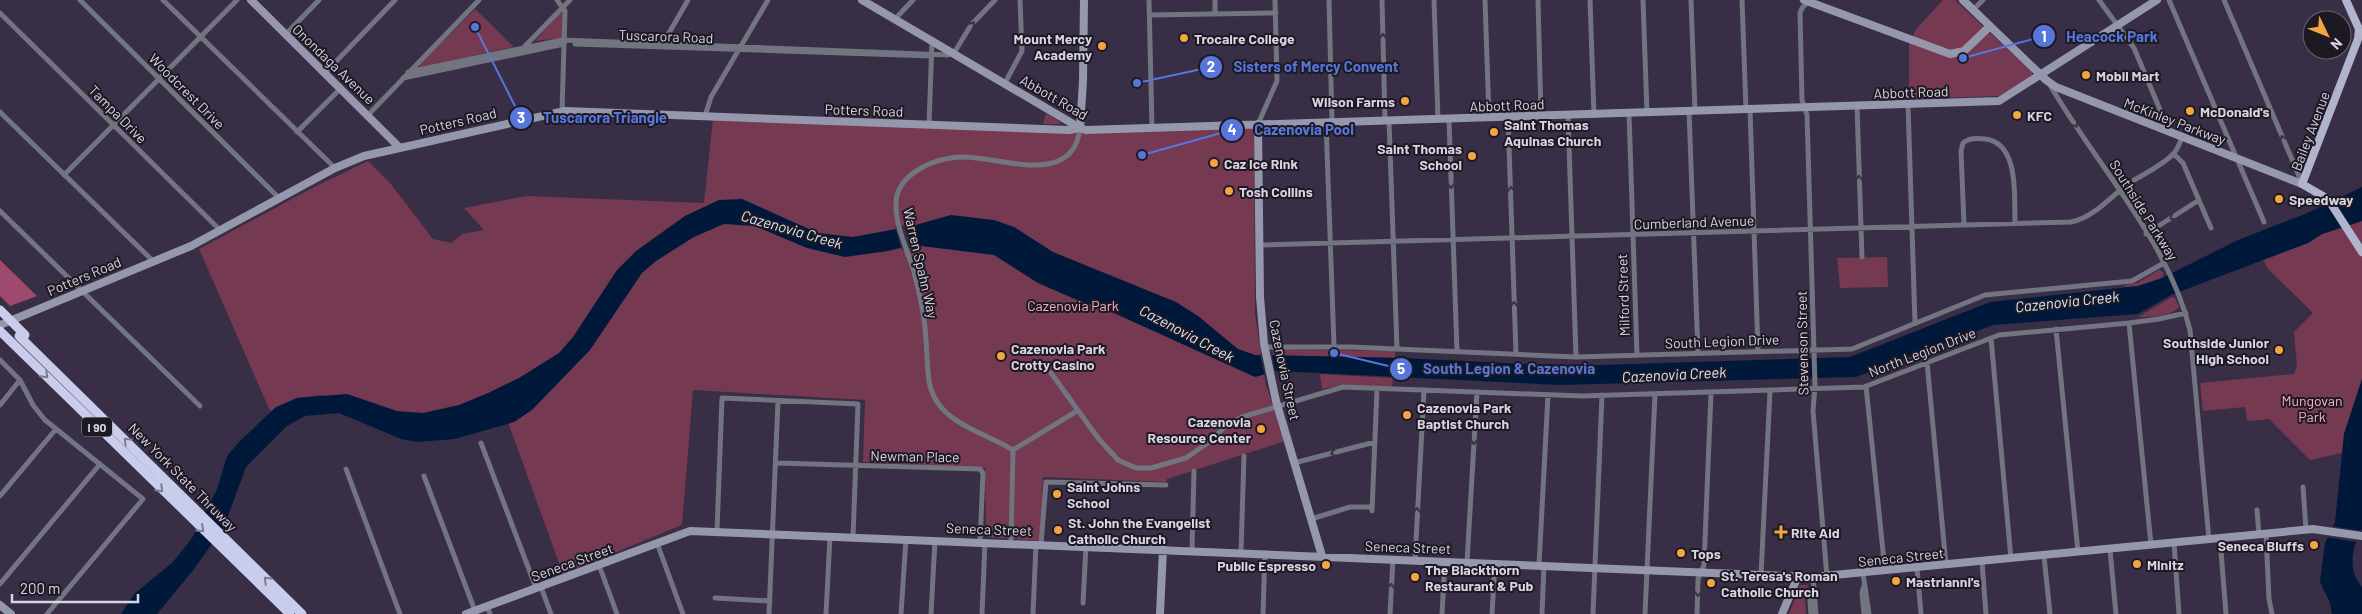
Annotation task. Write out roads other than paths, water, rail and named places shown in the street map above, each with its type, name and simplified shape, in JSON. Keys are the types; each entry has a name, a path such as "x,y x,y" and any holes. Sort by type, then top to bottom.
{"highway":[{"path":"0,310 22,336"},
{"path":"0,318 22,336"},
{"name":"New York State Thruway","path":"0,331 184,513 222,542 302,614"},
{"name":"New York State Thruway","path":"22,336 65,374 75,389 186,500 222,542 290,614"}],"main road":[{"name":"Bailey Avenue","path":"2346,0 2359,29 2358,39 2302,184 2328,199 2362,252"}],"street":[{"name":"Woodcrest Drive","path":"80,0 279,198"},
{"path":"164,0 334,168"},
{"path":"64,175 237,0"},
{"name":"Onondaga Avenue","path":"251,0 399,147"},
{"path":"286,34 319,0"},
{"path":"325,73 395,0"},
{"path":"368,115 479,0"},
{"path":"557,0 564,7 562,112"},
{"path":"520,52 570,0"},
{"path":"661,46 688,0"},
{"path":"705,116 710,98 768,0"},
{"name":"Abbott Road","path":"862,0 1080,128 1152,128 1999,101 2157,0"},
{"path":"895,19 913,0"},
{"path":"954,53 971,26 996,0"},
{"path":"1005,83 1022,51 1020,0"},
{"path":"1080,128 1083,81 1084,0"},
{"path":"1149,0 1152,128"},
{"path":"1215,0 1215,13"},
{"path":"1258,124 1276,81 1275,0"},
{"path":"1329,0 1330,243 1334,346"},
{"path":"1382,0 1397,349"},
{"path":"1434,0 1438,119"},
{"path":"1486,0 1489,118"},
{"path":"1538,0 1541,116"},
{"path":"1590,0 1594,115"},
{"path":"1643,0 1647,113"},
{"path":"1691,0 1694,233 1698,353"},
{"path":"1742,0 1758,351"},
{"path":"1963,0 2041,75"},
{"path":"1973,10 1983,0"},
{"path":"2099,0 2134,48 2169,132"},
{"path":"2170,0 2264,222"},
{"path":"2224,0 2302,184"},
{"path":"1808,1 1950,54 1964,51 1990,26"},
{"name":"Stevenson Street","path":"1808,1 1800,13 1804,108 1807,115 1811,229 1815,387 1813,411 1816,464 1828,577"},
{"name":"Tampa Drive","path":"0,13 220,230"},
{"path":"1150,15 1276,13"},
{"path":"928,125 932,41"},
{"name":"Tuscarora Road","path":"408,72 524,47 564,42 836,52 927,58 954,53"},
{"name":"Tuscarora Road","path":"403,78 564,42"},
{"name":"McKinley Parkway","path":"2041,75 2049,82 2069,93 2302,184"},
{"name":"Southside Parkway","path":"2049,82 2164,263 2186,313 2190,330 2209,540"},
{"path":"297,132 341,88"},
{"path":"1908,104 1915,324"},
{"path":"1857,106 1862,257"},
{"path":"0,112 153,262"},
{"name":"Potters Road","path":"0,325 153,262 220,230 334,168 364,156 562,112 1069,130 1080,128"},
{"name":"Milford Street","path":"1628,113 1637,355"},
{"path":"1568,115 1576,356"},
{"path":"1508,117 1516,354"},
{"path":"1449,119 1457,351"},
{"name":"Cazenovia Street","path":"1258,124 1260,304 1265,350 1277,405 1322,556"},
{"name":"Warren Spahn Way","path":"1013,450 996,440 959,424 938,405 929,383 923,316 908,253 899,225 896,210 897,194 907,179 927,164 943,159 967,157 1021,165 1044,165 1071,154 1077,144 1080,128"},
{"path":"2182,137 2174,154 2181,160 2211,228"},
{"path":"1964,225 1961,151 1963,143 1970,139 1985,139 1995,142 2002,147 2013,166 2015,223"},
{"name":"Cumberland Avenue","path":"1260,245 2076,221 2174,154"},
{"path":"2146,234 2199,200"},
{"path":"0,211 200,406"},
{"name":"South Legion Drive","path":"1265,350 1334,346 1576,356 1852,349 1985,295 2132,281 2164,263"},
{"name":"North Legion Drive","path":"1277,405 1343,387 1602,396 1866,386 1999,335 2129,323 2186,313"},
{"path":"2129,323 2151,545"},
{"path":"2056,329 2078,552"},
{"path":"1991,338 2011,559"},
{"path":"0,360 20,380 39,414 143,499 47,614"},
{"path":"1927,362 1946,565"},
{"path":"1051,372 1077,411 1118,460 1136,468 1151,468 1186,458 1202,448 1234,421 1277,405"},
{"path":"0,405 20,380"},
{"path":"1866,386 1885,571"},
{"path":"1311,519 1350,507 1372,509 1377,389"},
{"path":"1415,560 1424,390"},
{"path":"1761,575 1770,391"},
{"path":"1467,562 1477,392"},
{"path":"1697,614 1698,579 1704,565 1711,393"},
{"path":"1645,614 1655,394"},
{"path":"1542,614 1548,395"},
{"path":"1593,614 1602,396"},
{"path":"717,532 722,398 858,404 853,537"},
{"path":"769,614 777,463 778,401"},
{"path":"1011,543 1013,450 1077,411"},
{"path":"0,496 56,429"},
{"path":"1294,463 1374,442"},
{"path":"481,443 538,587 551,614"},
{"path":"1241,552 1244,456"},
{"name":"Newman Place","path":"777,463 980,469 983,473 982,542"},
{"path":"0,584 100,464"},
{"path":"346,469 400,614"},
{"path":"1192,550 1194,471"},
{"path":"424,476 475,611"},
{"path":"1033,614 1046,482 1166,485"},
{"path":"2303,487 2306,530"},
{"path":"2257,510 2263,534 2272,614"},
{"name":"Seneca Street","path":"466,614 488,610 538,587 690,531 1241,552 1813,577 2306,530 2362,536"},
{"path":"826,614 830,536"},
{"path":"2220,538 2226,614"},
{"path":"901,614 906,539"},
{"path":"931,614 935,540"},
{"path":"982,542 982,614"},
{"path":"657,543 682,614"},
{"path":"2174,543 2179,614"},
{"path":"1083,603 1086,546"},
{"path":"1160,614 1163,549"},
{"path":"2110,550 2116,614"},
{"path":"1263,614 1265,553"},
{"path":"2044,556 2050,614"},
{"path":"1390,614 1393,559"},
{"path":"1442,614 1445,561"},
{"path":"1982,562 1986,614"},
{"path":"1492,614 1495,563"},
{"path":"599,565 617,614"},
{"path":"1917,568 1921,614"},
{"path":"1864,573 1862,593 1864,614"},
{"path":"1782,614 1798,576"},
{"path":"1813,577 1813,596 1816,614"},
{"path":"1864,586 1867,591 1869,614"},
{"path":"1810,614 1810,601 1813,596"},
{"path":"715,598 770,600"},
{"path":"0,605 11,614"}],"water":[{"name":"Cazenovia Creek","path":"2362,187 2362,221 2322,234 2308,243 2171,295 2138,314 1993,325 1856,377 1560,385 1276,371 1255,377 1105,309 1077,300 1038,283 994,255 913,245 888,251 845,257 807,248 755,226 724,224 694,237 656,261 642,273 590,350 532,410 514,422 455,439 417,442 401,439 339,413 305,416 287,426 246,467 224,527 194,569 157,614 121,614 134,594 173,562 192,538 217,489 227,456 276,407 297,398 347,394 397,411 423,413 459,405 488,393 519,378 559,353 573,337 617,270 636,251 685,216 719,200 742,199 818,233 853,237 912,226 951,215 994,220 1014,227 1053,252 1176,302 1198,316 1238,349 1255,355 1403,358 1569,366 1850,357 1990,302 2138,286 2160,279 2238,240 2305,214"},
{"path":"2362,379 2362,529 2354,551 2353,566 2357,580 2362,587 2362,614 2332,614 2330,603 2320,582 2325,543 2335,522 2344,434"}],"place":[{"name":"Tuscarora Triangle","path":"475,27"},
{"name":"Trocaire College","path":"1184,38"},
{"name":"Mount Mercy Academy","path":"1102,46"},
{"name":"Heacock Park","path":"1963,58"},
{"name":"Mobil Mart","path":"2086,75"},
{"name":"Sisters of Mercy Convent","path":"1137,83"},
{"name":"Wilson Farms","path":"1405,101"},
{"name":"McDonald's","path":"2190,111"},
{"name":"KFC","path":"2017,115"},
{"name":"Saint Thomas Aquinas Church","path":"1494,132"},
{"name":"Cazenovia Pool","path":"1142,155"},
{"name":"Saint Thomas School","path":"1472,156"},
{"name":"Caz Ice Rink","path":"1214,163"},
{"name":"Tosh Collins","path":"1229,191"},
{"name":"Speedway","path":"2279,199"},
{"name":"Southside Junior High School","path":"2279,350"},
{"name":"South Legion & Cazenovia","path":"1334,353"},
{"name":"Cazenovia Park Crotty Casino","path":"1001,356"},
{"name":"Cazenovia Park Baptist Church","path":"1407,415"},
{"name":"Cazenovia Resource Center","path":"1261,429"},
{"name":"Saint Johns School","path":"1057,494"},
{"name":"St. John the Evangelist Catholic Church","path":"1058,530"},
{"name":"Rite Aid","path":"1781,532"},
{"name":"Seneca Bluffs","path":"2314,545"},
{"name":"Tops","path":"1681,553"},
{"name":"Minitz","path":"2137,564"},
{"name":"Public Espresso","path":"1326,565"},
{"name":"The Blackthorn Restaurant & Pub","path":"1415,577"},
{"name":"Mastrianni's","path":"1896,581"},
{"name":"St. Teresa's Roman Catholic Church","path":"1711,583"}],"park label":[{"name":"Cazenovia Park","path":"1073,305"},
{"name":"Mungovan Park","path":"2312,408"}]}
